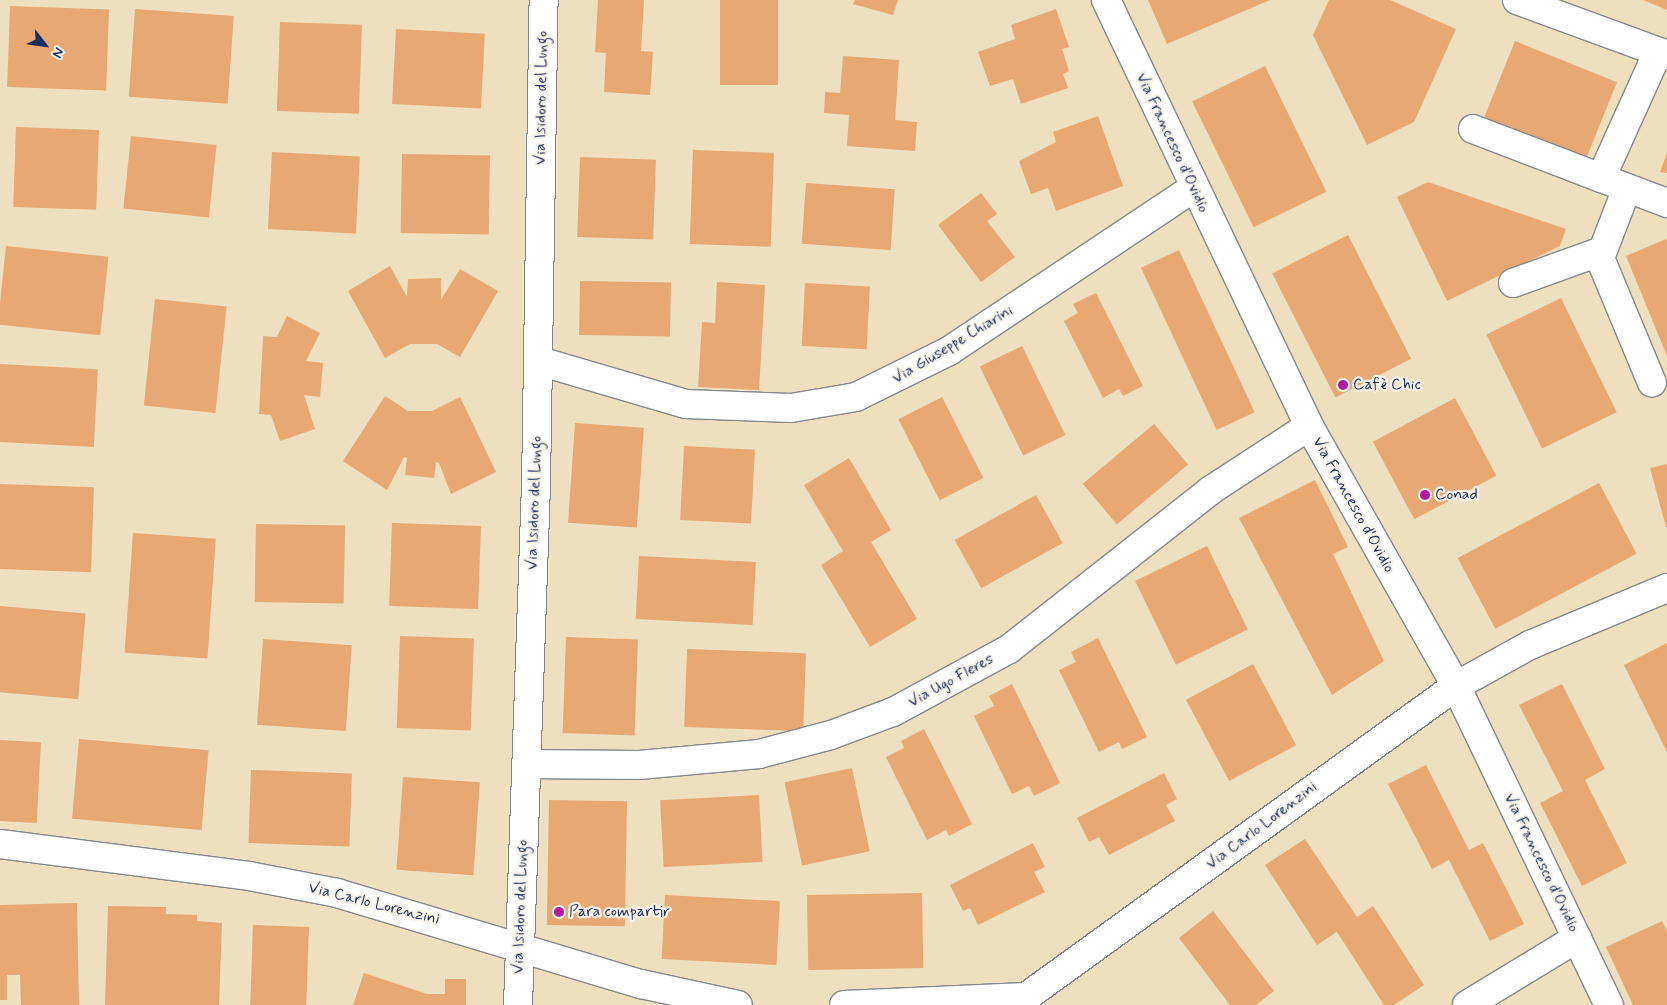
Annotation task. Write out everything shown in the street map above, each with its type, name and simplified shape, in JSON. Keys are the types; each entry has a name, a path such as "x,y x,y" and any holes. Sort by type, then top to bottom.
{"street":[{"name":"Via Isidoro del Lungo","path":"518,1005 539,361 544,0"},
{"name":"Via Francesco d'Ovidio","path":"1106,0 1193,188 1310,426 1456,686 1609,1005"},
{"path":"1517,0 1662,55 1601,178"},
{"path":"1473,129 1667,203"},
{"name":"Via Giuseppe Chiarini","path":"539,361 633,391 695,405 791,408 856,397 949,351 1193,188"},
{"path":"1627,188 1600,258 1652,383"},
{"path":"1513,283 1602,251"},
{"name":"Via Ugo Fleres","path":"526,764 631,766 759,754 831,735 893,712 1009,649 1211,490 1310,426"},
{"name":"Via Carlo Lorenzini","path":"844,1005 1022,1001 1456,686 1530,646 1667,588"},
{"name":"Via Carlo Lorenzini","path":"0,844 308,887 520,945 641,984 738,1005"},
{"path":"1467,1005 1577,938"}],"building":[{"path":"598,0 644,0 641,51 653,52 650,95 604,92 606,53 595,52"},
{"path":"720,0 778,0 778,85 720,85"},
{"path":"855,0 898,0 893,15 853,4"},
{"path":"1148,0 1270,0 1167,44"},
{"path":"1329,0 1390,0 1456,29 1414,122 1367,145 1313,35"},
{"path":"1643,0 1667,0 1667,10"},
{"path":"10,6 109,9 106,90 7,87"},
{"path":"135,9 234,16 228,104 129,97"},
{"path":"1056,9 1069,47 1062,49 1069,71 1063,74 1068,88 1021,104 1013,79 990,86 978,52 1015,39 1011,25"},
{"path":"280,22 362,25 359,114 277,111"},
{"path":"396,29 485,34 481,109 392,104"},
{"path":"1515,41 1617,82 1584,163 1482,122"},
{"path":"843,56 899,60 895,120 917,122 915,151 847,146 849,115 824,113 825,92 840,93"},
{"path":"1265,66 1326,192 1254,227 1192,102"},
{"path":"1098,116 1123,186 1056,211 1048,188 1031,194 1019,161 1056,142 1053,132"},
{"path":"16,127 99,130 96,210 13,207"},
{"path":"131,136 217,145 209,218 123,209"},
{"path":"693,150 774,153 771,247 690,244"},
{"path":"272,152 360,157 356,234 268,229"},
{"path":"1667,153 1667,173 1660,172"},
{"path":"402,154 490,156 489,235 401,233"},
{"path":"580,157 656,160 653,240 577,237"},
{"path":"1428,182 1566,229 1560,246 1447,301 1397,197"},
{"path":"806,183 895,189 891,250 802,244"},
{"path":"981,193 997,214 987,221 1015,257 981,282 938,225"},
{"path":"1348,235 1411,359 1335,397 1272,274"},
{"path":"1667,240 1667,356 1626,256"},
{"path":"6,246 108,257 100,335 0,325 0,303"},
{"path":"1179,250 1255,412 1217,430 1141,268"},
{"path":"390,266 407,297 408,279 441,278 441,300 460,269 498,291 460,357 437,344 410,344 385,358 348,291"},
{"path":"580,281 671,283 670,337 579,335"},
{"path":"717,282 765,285 759,390 698,387 702,322 715,323"},
{"path":"805,283 870,286 867,349 802,346"},
{"path":"1096,293 1143,386 1123,396 1119,389 1103,398 1064,321 1078,313 1073,304"},
{"path":"1561,298 1617,412 1542,449 1486,334"},
{"path":"155,299 227,307 215,413 144,405"},
{"path":"287,316 320,333 306,361 323,363 320,397 304,395 315,429 280,441 271,415 259,414 263,336 277,337"},
{"path":"1022,346 1065,435 1023,456 980,367"},
{"path":"0,364 98,369 94,447 0,442"},
{"path":"385,396 408,411 432,411 460,397 496,472 451,494 439,463 436,462 434,478 405,475 407,458 404,457 387,490 343,461"},
{"path":"942,397 983,478 940,500 898,419"},
{"path":"1455,398 1496,476 1414,519 1373,442"},
{"path":"575,423 644,428 637,528 568,523"},
{"path":"1154,424 1188,465 1117,524 1083,484"},
{"path":"684,446 755,450 751,524 680,520"},
{"path":"849,458 891,530 871,542 917,619 870,647 821,565 843,551 804,485"},
{"path":"1667,464 1667,527 1666,527 1650,468"},
{"path":"1315,480 1348,547 1333,554 1384,661 1332,695 1239,518"},
{"path":"1599,483 1637,554 1495,629 1458,558"},
{"path":"0,484 94,487 91,572 0,569"},
{"path":"1036,495 1063,543 981,588 955,540"},
{"path":"392,523 481,526 478,609 389,606"},
{"path":"256,524 345,526 344,604 255,602"},
{"path":"133,533 216,539 207,658 125,653"},
{"path":"1207,546 1248,630 1176,665 1135,581"},
{"path":"639,556 756,562 753,625 636,619"},
{"path":"0,606 86,613 78,699 0,692"},
{"path":"400,636 474,639 471,731 397,728"},
{"path":"566,637 638,640 635,735 563,733"},
{"path":"1098,638 1147,737 1122,749 1119,742 1099,752 1059,670 1076,662 1071,652"},
{"path":"263,639 352,645 346,731 257,725"},
{"path":"1667,643 1667,752 1624,665"},
{"path":"687,649 806,653 803,731 684,727"},
{"path":"1253,664 1296,745 1229,781 1186,700"},
{"path":"1012,684 1060,783 1034,796 1029,786 1012,794 974,716 994,706 989,696"},
{"path":"1562,684 1605,769 1585,780 1627,863 1582,886 1540,803 1563,791 1519,705"},
{"path":"924,729 972,824 949,836 946,830 927,840 886,757 904,748 901,741"},
{"path":"79,739 209,750 202,830 72,819"},
{"path":"0,740 41,742 37,823 0,821"},
{"path":"1426,765 1469,850 1483,843 1524,924 1490,941 1449,860 1432,869 1388,784"},
{"path":"852,768 870,851 802,865 785,782"},
{"path":"251,770 352,774 349,846 248,843"},
{"path":"1164,773 1177,799 1166,805 1175,821 1109,855 1099,837 1089,842 1077,818"},
{"path":"403,777 480,782 473,875 397,870"},
{"path":"759,795 763,862 664,867 660,800"},
{"path":"549,800 627,801 625,926 547,925"},
{"path":"1305,839 1357,917 1373,906 1424,985 1394,1005 1384,1005 1337,932 1317,945 1265,865"},
{"path":"1033,843 1045,867 1034,872 1045,892 978,925 970,908 963,911 950,885"},
{"path":"922,893 923,968 808,970 807,895"},
{"path":"665,895 780,901 776,965 662,959"},
{"path":"77,903 79,1005 21,1005 20,975 7,975 7,1000 0,1000 0,905"},
{"path":"108,906 166,907 166,914 197,915 197,921 222,923 219,1005 105,1005"},
{"path":"1213,911 1274,991 1256,1005 1230,1005 1179,938"},
{"path":"1662,921 1667,931 1667,1005 1633,1005 1606,947"},
{"path":"253,925 309,927 306,1005 250,1005"},
{"path":"364,973 427,994 445,994 445,979 466,979 466,1005 353,1005"}],"place":[{"name":"Cafè Chic","path":"1343,385"},
{"name":"Conad","path":"1425,495"},
{"name":"Para compartir","path":"559,912"}]}
